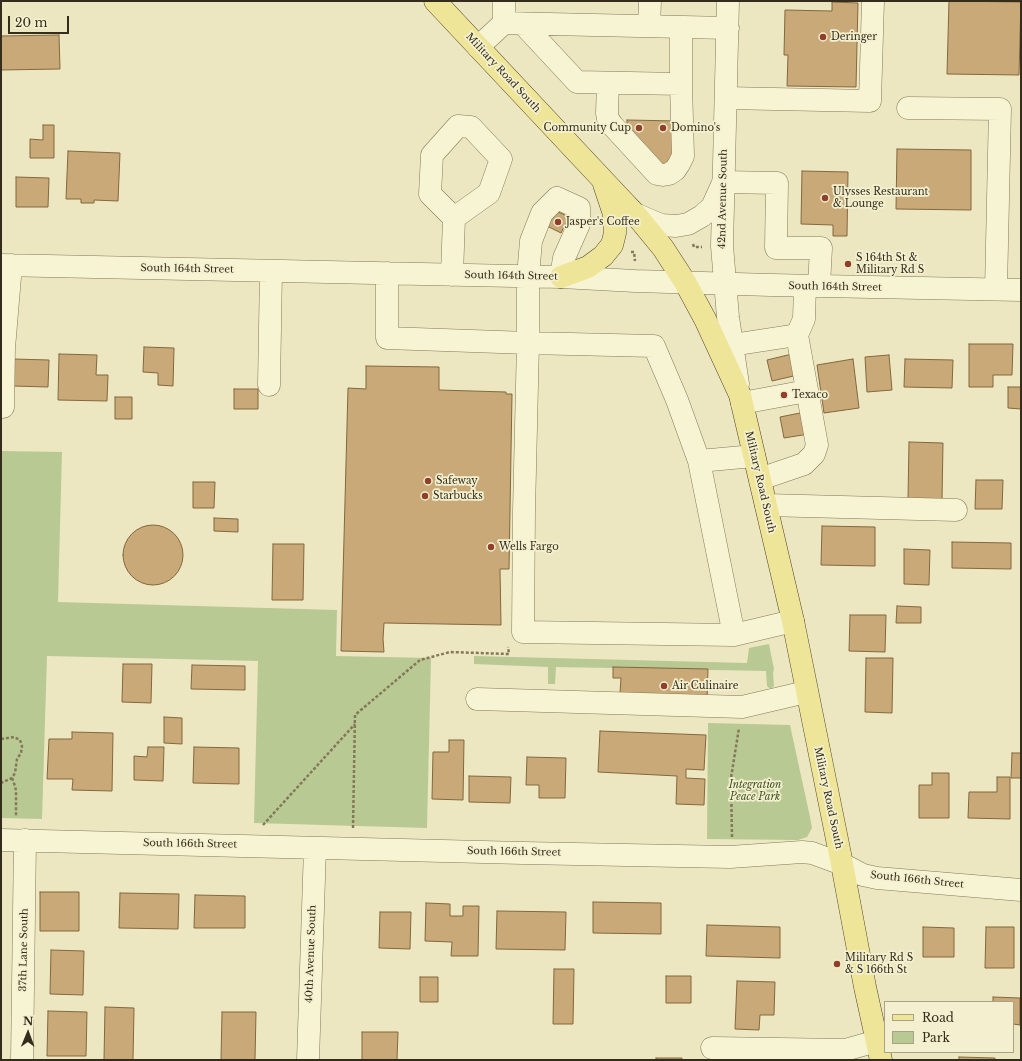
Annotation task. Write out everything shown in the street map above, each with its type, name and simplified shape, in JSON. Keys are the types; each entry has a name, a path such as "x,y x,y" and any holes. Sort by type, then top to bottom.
{"main road":[{"name":"Military Road South","path":"435,1 636,214 663,248 685,282 705,319 725,346 741,399 793,620 806,692 879,1050"},
{"path":"561,277 588,267 603,256 612,245 615,233 615,220 601,177"}],"street":[{"path":"504,1 513,24 577,82 681,84"},
{"path":"649,26 650,1"},
{"name":"42nd Avenue South","path":"725,346 722,246 728,1"},
{"path":"726,98 870,101 873,1"},
{"path":"478,47 513,24 728,28"},
{"path":"608,83 607,113 608,119 612,125 656,174 669,174 675,170 683,156 681,27"},
{"path":"908,108 1000,109 996,290"},
{"path":"636,214 661,225 676,226 688,224 702,216 712,207 723,182 778,183 776,248 821,248 804,319 797,335 817,446 814,454 804,464 760,479"},
{"path":"561,277 564,258 579,224 579,208 557,198 542,213 539,220 532,241 528,276 523,632 734,634 793,620"},
{"path":"452,274 454,218"},
{"path":"3,407 6,265"},
{"name":"South 164th Street","path":"6,265 452,274 724,284 1021,290"},
{"path":"269,385 271,271"},
{"path":"387,273 387,338 654,346 677,400 699,461 734,634"},
{"path":"725,346 797,335"},
{"path":"741,399 807,391"},
{"path":"699,461 754,456"},
{"path":"766,505 956,510"},
{"path":"477,699 742,707 806,692"},
{"name":"South 166th Street","path":"1,840 730,857 802,852 812,853 842,864 863,875 877,878 1021,890"},
{"name":"37th Lane South","path":"22,1060 25,840"},
{"name":"40th Avenue South","path":"308,1060 315,848"},
{"path":"712,1048 879,1050"}],"path":[{"path":"353,829 355,715 420,660 450,652 508,654 508,642"},
{"path":"733,843 731,778 742,707"},
{"path":"262,826 355,724"},
{"path":"1,739 14,737 22,743 17,770 12,778 1,783"},
{"path":"12,778 16,791 16,817"}],"green space":[{"path":"1,451 62,452 58,602 337,610 336,656 431,658 427,828 254,823 258,661 47,656 42,819 1,818"},
{"path":"769,644 774,669 774,686 772,688 767,686 766,671 556,667 555,684 548,684 548,667 474,664 474,656 747,663 749,648"},
{"name":"Integration Peace Park","path":"708,723 790,725 812,828 807,837 798,840 707,839"}],"building":[{"path":"949,1 1021,2 1019,75 947,74"},
{"path":"832,2 858,3 856,87 787,86 788,55 784,55 785,10 832,11"},
{"path":"59,35 60,69 1,70 1,36"},
{"path":"627,120 678,121 676,160 659,167 627,135"},
{"path":"43,125 54,125 54,158 30,158 30,139 43,140"},
{"path":"897,149 971,150 971,210 896,209"},
{"path":"68,151 120,153 118,201 94,200 94,203 81,203 81,199 66,199"},
{"name":"Ulysses Restaurant & Lounge","path":"802,171 848,172 847,236 833,236 833,225 801,224"},
{"path":"16,177 49,178 48,207 16,207"},
{"name":"Jasper's Coffee","path":"554,210 569,217 561,233 547,226"},
{"path":"969,344 1013,344 1012,375 993,375 993,387 969,387"},
{"path":"144,347 174,348 173,386 158,385 158,373 143,372"},
{"path":"59,354 97,355 96,375 108,375 107,401 58,400"},
{"path":"792,354 798,375 772,381 767,360"},
{"path":"889,355 892,390 867,392 865,357"},
{"path":"13,359 49,360 48,387 13,386"},
{"path":"853,359 859,408 824,413 817,365"},
{"path":"905,359 953,360 952,388 904,387"},
{"name":"Safeway","path":"366,366 439,367 439,390 506,392 506,394 512,394 509,569 500,569 501,625 384,623 384,652 341,651 348,388 366,389"},
{"path":"1008,387 1021,387 1021,409 1008,408"},
{"path":"234,389 258,389 258,409 234,409"},
{"path":"115,397 132,397 132,419 115,419"},
{"path":"805,412 809,434 784,438 780,417"},
{"path":"909,442 943,443 942,500 908,499"},
{"path":"976,480 1003,480 1002,509 975,509"},
{"path":"193,482 215,482 214,508 193,508"},
{"path":"214,518 238,519 238,532 214,531"},
{"path":"153,525 170,530 178,538 183,555 178,572 170,580 153,585 136,580 128,572 123,555 128,538 136,530"},
{"path":"822,526 875,527 875,566 821,565"},
{"path":"952,542 1011,543 1011,569 952,568"},
{"path":"273,544 304,544 303,600 272,600"},
{"path":"904,549 930,550 929,585 904,584"},
{"path":"897,606 921,607 921,623 896,623"},
{"path":"850,615 886,615 885,652 849,651"},
{"path":"866,658 893,658 892,713 865,712"},
{"path":"123,664 152,664 151,703 122,702"},
{"path":"192,665 245,666 245,690 191,689"},
{"name":"Air Culinaire","path":"613,667 708,669 707,702 620,693 621,678 613,678"},
{"path":"164,717 182,718 182,744 164,743"},
{"path":"600,731 706,735 704,770 686,769 686,778 705,779 704,805 676,804 677,776 598,772"},
{"path":"72,732 113,733 112,791 72,790 73,779 47,779 49,739 72,739"},
{"path":"449,740 464,740 463,800 432,799 433,752 449,752"},
{"path":"148,747 164,747 163,781 134,780 134,756 147,757"},
{"path":"194,747 239,748 239,784 193,783"},
{"path":"1012,753 1021,753 1021,778 1011,778"},
{"path":"527,757 566,758 565,798 539,798 539,785 526,785"},
{"path":"932,773 949,773 949,818 919,818 919,785 932,785"},
{"path":"469,776 511,777 510,803 469,802"},
{"path":"997,777 1010,777 1010,819 968,818 969,792 997,792"},
{"path":"40,892 79,892 79,931 40,931"},
{"path":"120,893 179,894 178,929 119,928"},
{"path":"195,895 245,896 245,928 194,928"},
{"path":"593,902 661,903 661,934 593,933"},
{"path":"426,903 450,904 450,916 463,916 463,906 479,906 478,956 451,956 452,942 425,941"},
{"path":"497,911 566,912 565,950 496,949"},
{"path":"380,912 411,912 410,949 379,948"},
{"path":"707,925 780,927 780,958 706,956"},
{"path":"923,927 954,928 954,957 923,957"},
{"path":"986,927 1014,927 1014,968 985,968"},
{"path":"51,950 84,951 83,995 50,994"},
{"path":"554,969 574,969 573,1024 553,1024"},
{"path":"666,976 691,976 691,1003 666,1003"},
{"path":"420,977 438,977 438,1002 420,1002"},
{"path":"737,981 775,982 774,1015 760,1015 759,1030 735,1029"},
{"path":"993,997 1020,998 1020,1025 1014,1024 1014,1001 993,1001"},
{"path":"105,1007 134,1008 133,1060 104,1060"},
{"path":"48,1011 87,1012 86,1056 47,1056"},
{"path":"222,1012 256,1012 255,1060 221,1060"},
{"path":"362,1032 398,1032 397,1060 362,1060"},
{"path":"959,1057 995,1058 995,1060 959,1060"},
{"path":"656,1058 682,1058 682,1060 656,1060"}],"place":[{"name":"Deringer","path":"823,37"},
{"name":"Community Cup","path":"639,128"},
{"name":"Domino's","path":"663,128"},
{"name":"Ulysses Restaurant & Lounge","path":"825,198"},
{"name":"Jasper's Coffee","path":"558,222"},
{"name":"S 164th St & Military Rd S","path":"848,264"},
{"name":"Texaco","path":"784,395"},
{"name":"Safeway","path":"428,481"},
{"name":"Starbucks","path":"425,496"},
{"name":"Wells Fargo","path":"491,547"},
{"name":"Air Culinaire","path":"664,686"},
{"name":"Military Rd S & S 166th St","path":"837,964"}]}
